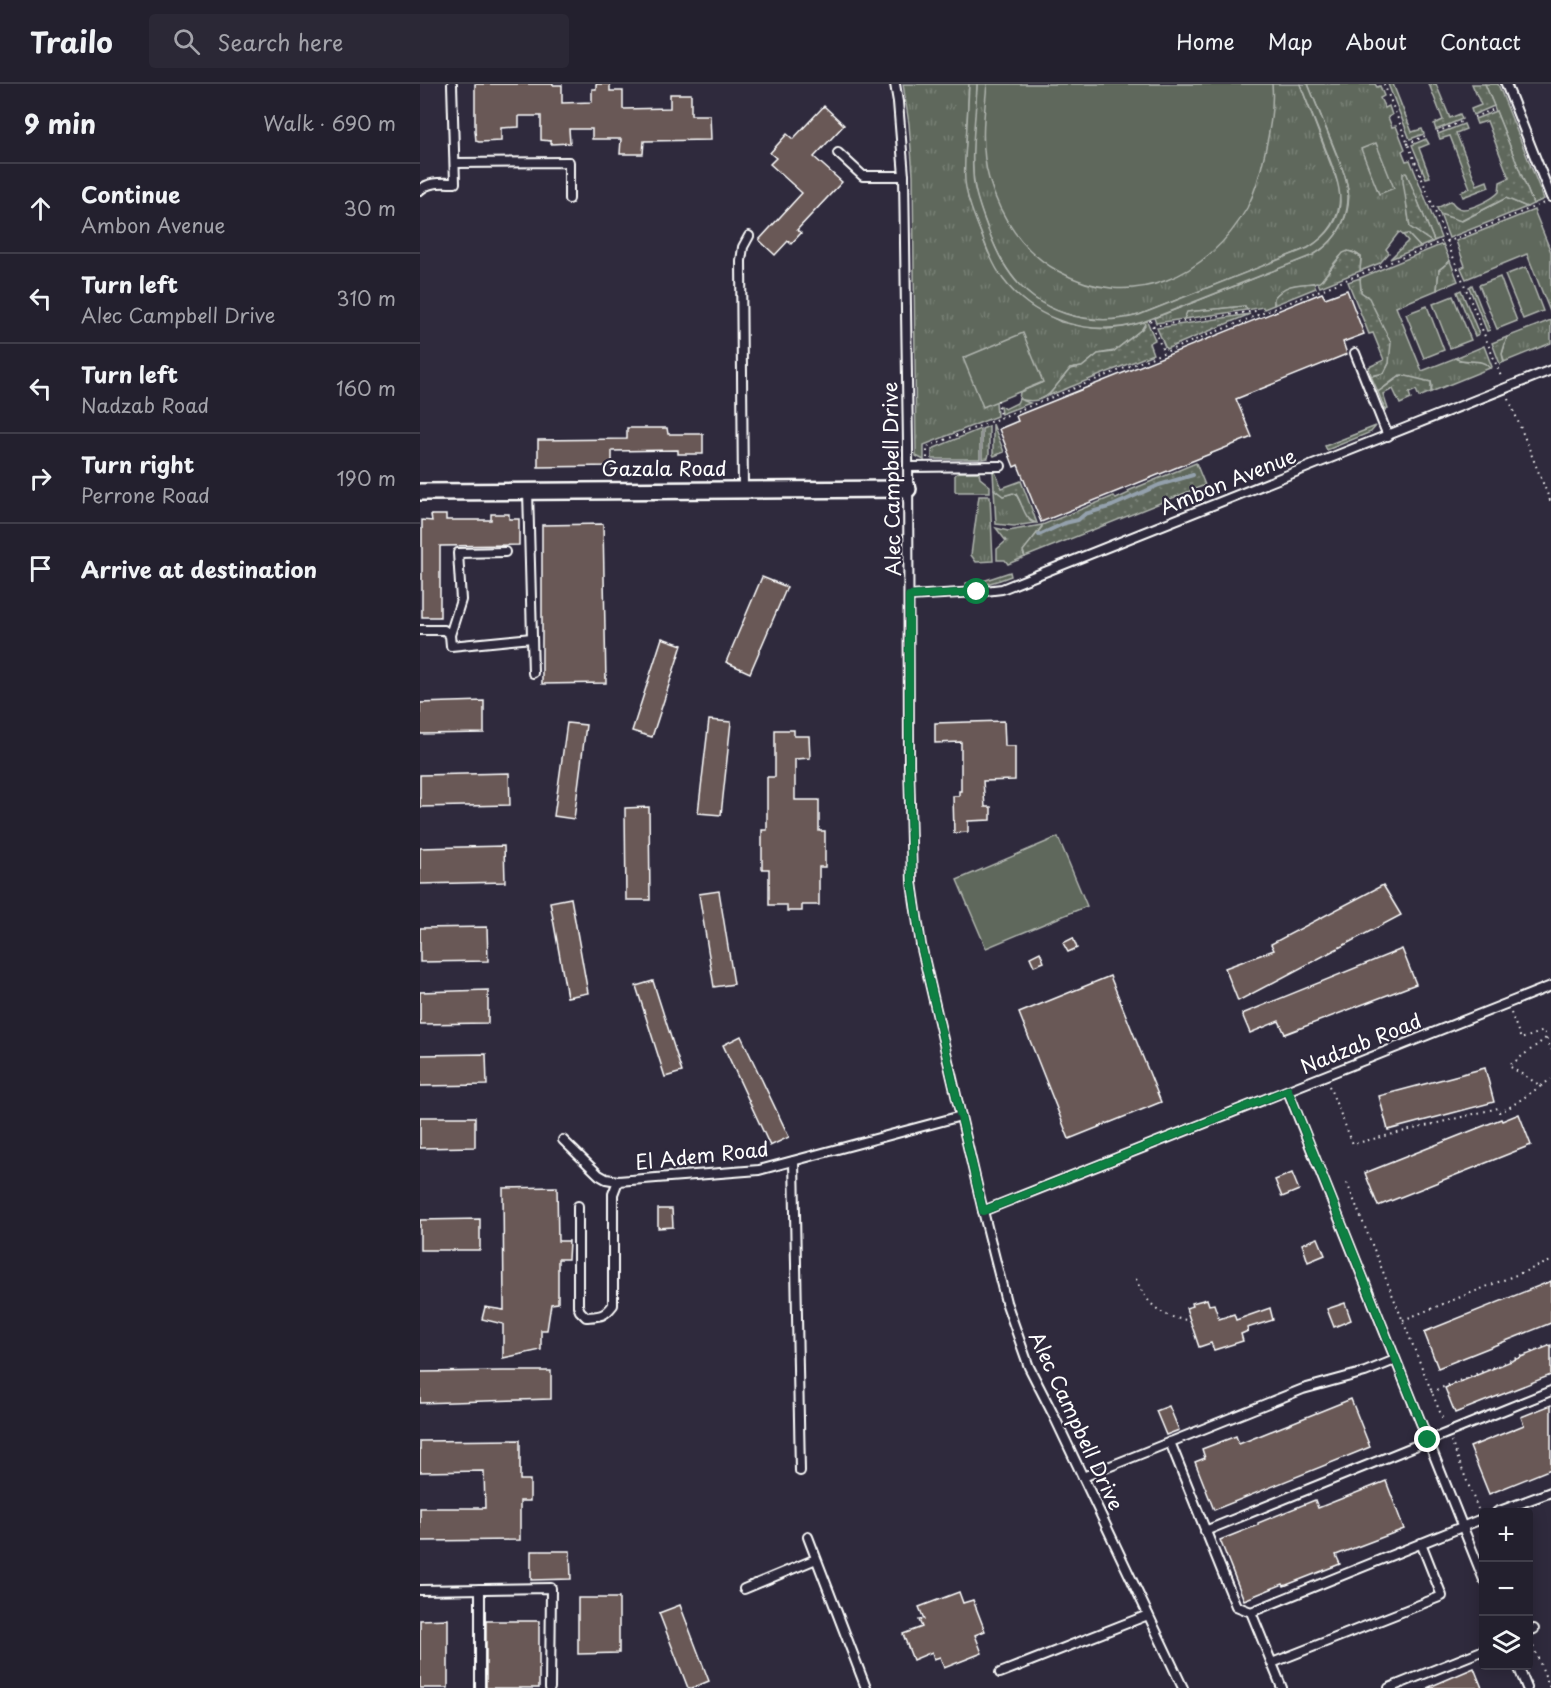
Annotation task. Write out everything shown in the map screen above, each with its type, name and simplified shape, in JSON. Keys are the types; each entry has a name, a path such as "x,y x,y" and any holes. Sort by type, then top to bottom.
{"street":[{"name":"Gazala Road","path":"420,492 908,489"}],"lane":[{"path":"420,190 437,182 455,183 453,84"},
{"name":"Alec Campbell Drive","path":"895,84 904,176 912,883 921,945 1006,1302 1029,1367 1184,1688"},
{"path":"1506,84 1548,180 1551,199"},
{"path":"838,153 863,176 904,176"},
{"path":"454,163 569,162 569,199"},
{"path":"743,490 741,261 743,247 749,236"},
{"path":"1355,353 1388,436"},
{"name":"Ambon Avenue","path":"909,596 1002,589 1551,370"},
{"path":"908,467 1001,466"},
{"path":"528,491 533,673"},
{"path":"505,552 458,553 461,600 450,635 451,646 532,638"},
{"path":"420,630 444,630 450,635"},
{"name":"Nadzab Road","path":"983,1211 1551,986"},
{"path":"1288,1090 1479,1568"},
{"name":"El Adem Road","path":"563,1140 599,1175 618,1181 759,1170 961,1116"},
{"path":"794,1161 800,1471"},
{"path":"578,1206 578,1306 586,1317 599,1316 607,1313 613,1305 613,1194 618,1181"},
{"path":"1083,1477 1303,1389 1365,1372 1395,1360"},
{"path":"1205,1531 1551,1391"},
{"path":"1170,1442 1236,1606 1251,1612 1479,1520"},
{"path":"1508,1508 1551,1492"},
{"path":"808,1537 866,1688"},
{"path":"1272,1663 1442,1596 1421,1543"},
{"path":"744,1589 816,1560"},
{"path":"420,1590 551,1588 550,1688"},
{"path":"480,1589 480,1688"},
{"path":"1251,1612 1282,1688"},
{"path":"1000,1673 1148,1615"},
{"path":"1389,1688 1479,1652"},
{"path":"1520,1670 1527,1688"}],"path":[{"path":"1384,84 1551,503"},
{"path":"1474,117 1495,109"},
{"path":"1437,132 1463,121"},
{"path":"1407,144 1425,136"},
{"path":"927,467 927,447 1551,199"},
{"path":"1153,326 1256,311 1258,315"},
{"path":"1150,320 1164,353"},
{"path":"998,400 1000,418"},
{"path":"1510,1010 1521,1039 1544,1031 1551,1050"},
{"path":"1541,1086 1509,1066 1546,1038"},
{"path":"1328,1083 1353,1144 1498,1108 1499,1112 1551,1079"},
{"path":"1347,1183 1479,1508"},
{"path":"1403,1320 1551,1261"},
{"path":"1136,1279 1144,1298 1160,1311 1174,1318 1190,1320"},
{"path":"1431,1392 1551,1344"},
{"path":"1533,1640 1550,1688"}],"green space":[{"path":"903,84 969,84 965,168 968,198 988,252 1004,280 1031,306 1061,322 1107,329 1144,322 1145,324 1142,329 1114,351 1098,354 1082,367 1070,369 1054,389 1043,398 1028,401 1019,399 1020,392 1043,382 983,406 996,401 997,416 924,445 924,460 916,456 913,175"},
{"path":"969,84 977,84 973,147 974,184 993,242 1004,264 1019,284 1033,297 1066,314 1102,320 1139,315 1308,248 1323,237 1333,226 1338,214 1339,188 1300,84 1308,84 1345,176 1348,199 1343,221 1332,240 1313,255 1143,322 1124,327 1104,328 1066,323 1048,316 1016,294 999,274 988,251 971,207 965,181"},
{"path":"977,84 1300,84 1339,186 1337,214 1329,229 1308,248 1139,315 1102,320 1066,314 1033,297 1019,284 999,255 979,206 972,163"},
{"path":"987,84 1272,84 1272,109 1268,135 1256,187 1247,208 1231,232 1211,253 1189,269 1165,281 1140,287 1113,288 1085,283 1058,271 1034,254 1014,232 994,193 986,167 984,143"},
{"path":"1308,84 1375,84 1377,87 1380,86 1384,96 1380,98 1385,108 1389,106 1392,115 1388,117 1392,127 1396,126 1405,149 1402,151 1406,161 1410,160 1441,238 1434,241 1406,173 1403,173 1410,227 1432,242 1420,247 1408,234 1403,235 1399,232 1386,249 1389,253 1380,263 1360,271 1361,257 1352,252 1345,253 1321,281 1294,285 1285,289 1275,297 1274,305 1264,309 1263,307 1247,310 1245,306 1188,312 1184,319 1156,323 1154,318 1313,255 1329,242 1342,225 1348,205 1347,184"},
{"path":"1388,84 1393,84 1412,132 1422,129 1424,134 1410,139"},
{"path":"1429,84 1436,84 1450,118 1460,114 1462,119 1436,130 1434,124 1443,120"},
{"path":"1472,84 1485,84 1494,106 1473,115 1471,109 1481,105"},
{"path":"1485,84 1498,84 1544,199 1533,204"},
{"path":"1496,111 1533,204 1527,207 1506,198 1461,221 1440,214 1437,208 1451,201 1463,209 1487,200 1499,192 1500,182 1509,178 1487,121 1477,124 1475,119"},
{"path":"1464,124 1466,129 1456,133 1477,185 1487,181 1489,187 1463,197 1461,192 1470,188 1450,136 1440,139 1438,134"},
{"path":"1426,139 1429,144 1419,148 1430,177 1426,178 1412,145"},
{"path":"1376,143 1394,188 1379,194 1361,149"},
{"path":"1405,172 1434,241 1432,242 1410,227 1403,181"},
{"path":"1506,198 1527,207 1449,238 1440,214 1462,221"},
{"path":"1534,210 1551,252 1551,314 1527,254 1466,279 1461,268 1465,266 1456,241"},
{"path":"1408,234 1420,247 1390,259 1408,241 1403,235"},
{"path":"1443,244 1450,261 1439,270 1437,290 1396,307 1422,371 1455,358 1484,362 1490,368 1431,392 1431,382 1400,375 1378,392 1371,376 1384,373 1389,363 1389,350 1367,296 1361,293 1360,278"},
{"path":"1348,251 1361,257 1360,271 1320,287 1318,283 1343,253"},
{"path":"1450,261 1458,281 1437,290 1439,270"},
{"path":"1526,267 1543,311 1523,319 1505,275"},
{"path":"1500,277 1517,321 1497,329 1479,285"},
{"path":"1360,278 1361,292 1369,298 1391,343 1389,363 1384,373 1371,376 1369,367 1384,360 1373,333 1369,334 1348,282"},
{"path":"1314,283 1316,288 1274,305 1274,298 1283,290 1292,286"},
{"path":"1472,285 1490,330 1487,331 1469,287"},
{"path":"1461,290 1479,334 1475,336 1457,292"},
{"path":"1453,296 1471,340 1450,348 1433,304"},
{"path":"1245,306 1247,310 1184,319 1187,312"},
{"path":"1427,306 1444,350 1424,358 1406,314"},
{"path":"1250,314 1166,349 1157,328"},
{"path":"1551,320 1551,343 1504,362 1502,354 1507,337"},
{"path":"1147,321 1155,340 1149,343 1153,354 1048,396 1070,369 1082,367 1098,354 1113,352 1142,329 1144,322"},
{"path":"1023,333 1043,382 983,407 963,358"},
{"path":"1507,337 1502,354 1504,362 1500,364 1492,343"},
{"path":"1484,346 1492,367 1490,368 1483,363 1455,358"},
{"path":"1402,375 1431,382 1431,392 1419,397 1416,390 1409,393 1411,399 1400,404 1393,389 1383,394 1388,409 1385,410 1378,392"},
{"path":"1019,399 1030,403 1001,414 1000,406 1005,409 1017,403"},
{"path":"993,424 1004,452 994,456 993,454"},
{"path":"989,426 989,454 988,458 982,459 982,429"},
{"path":"1376,426 1371,432 1327,450 1325,446"},
{"path":"980,429 980,459 932,459 932,449"},
{"path":"1196,463 1205,485 1025,557 1023,551 1042,525 1114,496 1116,499 1129,493 1128,491"},
{"path":"959,472 979,472 980,478 990,486 990,492 955,491 955,475"},
{"path":"993,472 1002,488 1021,481 1037,523 1026,516 1016,494 1003,496 994,489"},
{"path":"994,489 1003,496 1016,494 1030,521 1035,523 1014,526 996,524"},
{"path":"979,496 990,496 993,561 976,562 971,555"},
{"path":"1042,525 1023,553 1025,557 1008,564 1005,560 997,560 997,549 1006,541 996,528 1008,531"},
{"path":"1010,572 1011,576 1000,580 967,587 966,583 986,580"},
{"path":"1058,837 1087,906 986,948 957,880"}],"building":[{"path":"475,84 562,85 562,103 592,102 592,89 596,89 596,84 610,84 610,91 623,91 623,109 670,108 670,94 691,94 691,115 710,115 711,140 644,141 643,154 620,154 621,139 592,139 592,129 569,129 570,143 551,144 551,141 541,140 541,116 519,116 519,127 501,128 501,141 479,142 476,141 475,131"},
{"path":"824,106 844,125 814,157 842,182 797,230 801,233 791,244 788,241 775,255 759,240 802,193 770,164 776,158 770,153 787,134 793,139"},
{"path":"1347,290 1364,334 1343,342 1347,354 1236,399 1252,437 1041,522 1018,465 1014,467 999,429 1018,421 1016,416 1322,293 1325,298"},
{"path":"627,428 667,428 668,434 703,434 703,454 678,454 678,450 612,451 612,466 538,467 538,440 627,439"},
{"path":"491,514 509,514 509,519 519,519 519,545 440,546 440,617 422,617 422,520 432,521 431,515 446,515 446,520 491,520"},
{"path":"603,524 606,683 542,684 542,525"},
{"path":"762,577 787,587 750,673 726,662"},
{"path":"662,638 682,645 652,737 632,731"},
{"path":"484,701 484,733 420,734 420,703"},
{"path":"709,720 731,722 721,815 698,813"},
{"path":"1004,721 1005,746 1015,746 1015,780 983,781 985,807 991,807 991,820 968,821 968,832 954,833 953,796 959,796 959,791 961,791 961,742 935,743 935,723"},
{"path":"567,723 586,725 574,819 554,816"},
{"path":"775,730 794,730 794,736 809,736 810,758 795,759 795,800 819,800 819,831 825,831 825,867 819,867 819,905 802,905 802,911 787,911 787,905 769,905 769,869 762,869 762,830 767,830 767,777 775,777"},
{"path":"509,773 510,805 420,807 420,775"},
{"path":"649,807 650,900 626,900 625,808"},
{"path":"504,846 505,882 420,884 420,848"},
{"path":"1383,885 1401,915 1238,1001 1225,968 1274,950 1271,944"},
{"path":"719,891 734,984 714,987 699,894"},
{"path":"571,898 588,993 567,997 550,902"},
{"path":"487,927 488,961 420,962 420,928"},
{"path":"1073,938 1077,948 1068,952 1063,943"},
{"path":"1402,949 1416,984 1285,1034 1279,1021 1250,1033 1242,1014"},
{"path":"1040,952 1044,962 1034,966 1030,957"},
{"path":"1110,976 1161,1102 1069,1139 1019,1013"},
{"path":"653,981 682,1072 665,1077 636,986"},
{"path":"488,990 488,1023 420,1024 420,992"},
{"path":"741,1036 789,1137 770,1146 723,1045"},
{"path":"486,1054 487,1085 420,1086 420,1055"},
{"path":"1485,1068 1494,1102 1388,1130 1379,1096"},
{"path":"1519,1114 1531,1145 1378,1206 1365,1173"},
{"path":"420,1117 475,1117 475,1147 420,1148"},
{"path":"1292,1173 1299,1190 1282,1197 1275,1180"},
{"path":"557,1187 558,1241 569,1241 568,1259 558,1259 558,1303 551,1304 547,1330 541,1330 541,1350 503,1358 503,1324 482,1319 485,1307 504,1310 503,1188"},
{"path":"658,1209 672,1209 673,1227 658,1228"},
{"path":"480,1219 480,1250 420,1250 420,1220"},
{"path":"1318,1238 1325,1255 1308,1262 1302,1244"},
{"path":"1551,1281 1551,1323 1438,1368 1424,1332"},
{"path":"1207,1299 1209,1305 1214,1304 1219,1319 1234,1314 1236,1320 1270,1308 1273,1320 1247,1328 1248,1331 1241,1334 1243,1341 1214,1350 1211,1343 1199,1347 1186,1308 1193,1306 1192,1303"},
{"path":"1345,1303 1351,1320 1334,1327 1327,1309"},
{"path":"1551,1345 1551,1375 1455,1413 1445,1388"},
{"path":"551,1371 551,1399 420,1403 420,1372"},
{"path":"1351,1399 1370,1447 1214,1510 1195,1462 1205,1458 1202,1449 1236,1436 1239,1444"},
{"path":"1551,1405 1551,1469 1489,1494 1470,1447 1524,1425 1521,1417"},
{"path":"1169,1406 1179,1430 1166,1435 1156,1411"},
{"path":"520,1440 520,1480 530,1480 530,1501 520,1501 520,1540 420,1541 420,1508 485,1508 484,1471 420,1472 420,1441"},
{"path":"1386,1481 1404,1529 1336,1555 1340,1564 1244,1600 1220,1540 1315,1500 1318,1508"},
{"path":"531,1551 570,1551 571,1579 531,1580"},
{"path":"959,1592 963,1603 973,1600 985,1631 975,1635 982,1653 944,1668 940,1657 934,1659 932,1652 913,1660 903,1634 922,1627 919,1620 924,1619 919,1607"},
{"path":"578,1598 619,1598 619,1653 578,1654"},
{"path":"680,1605 709,1681 692,1688 688,1688 659,1613"},
{"path":"448,1619 448,1688 420,1688 420,1620"},
{"path":"486,1621 539,1621 539,1688 486,1688"},
{"path":"1474,1668 1482,1688 1427,1688"}],"waterway":[{"path":"1039,535 1159,485 1193,475"}],"route":[{"path":"977,592 909,596 909,764 912,883 921,945 983,1211 1288,1090 1428,1440"}]}
